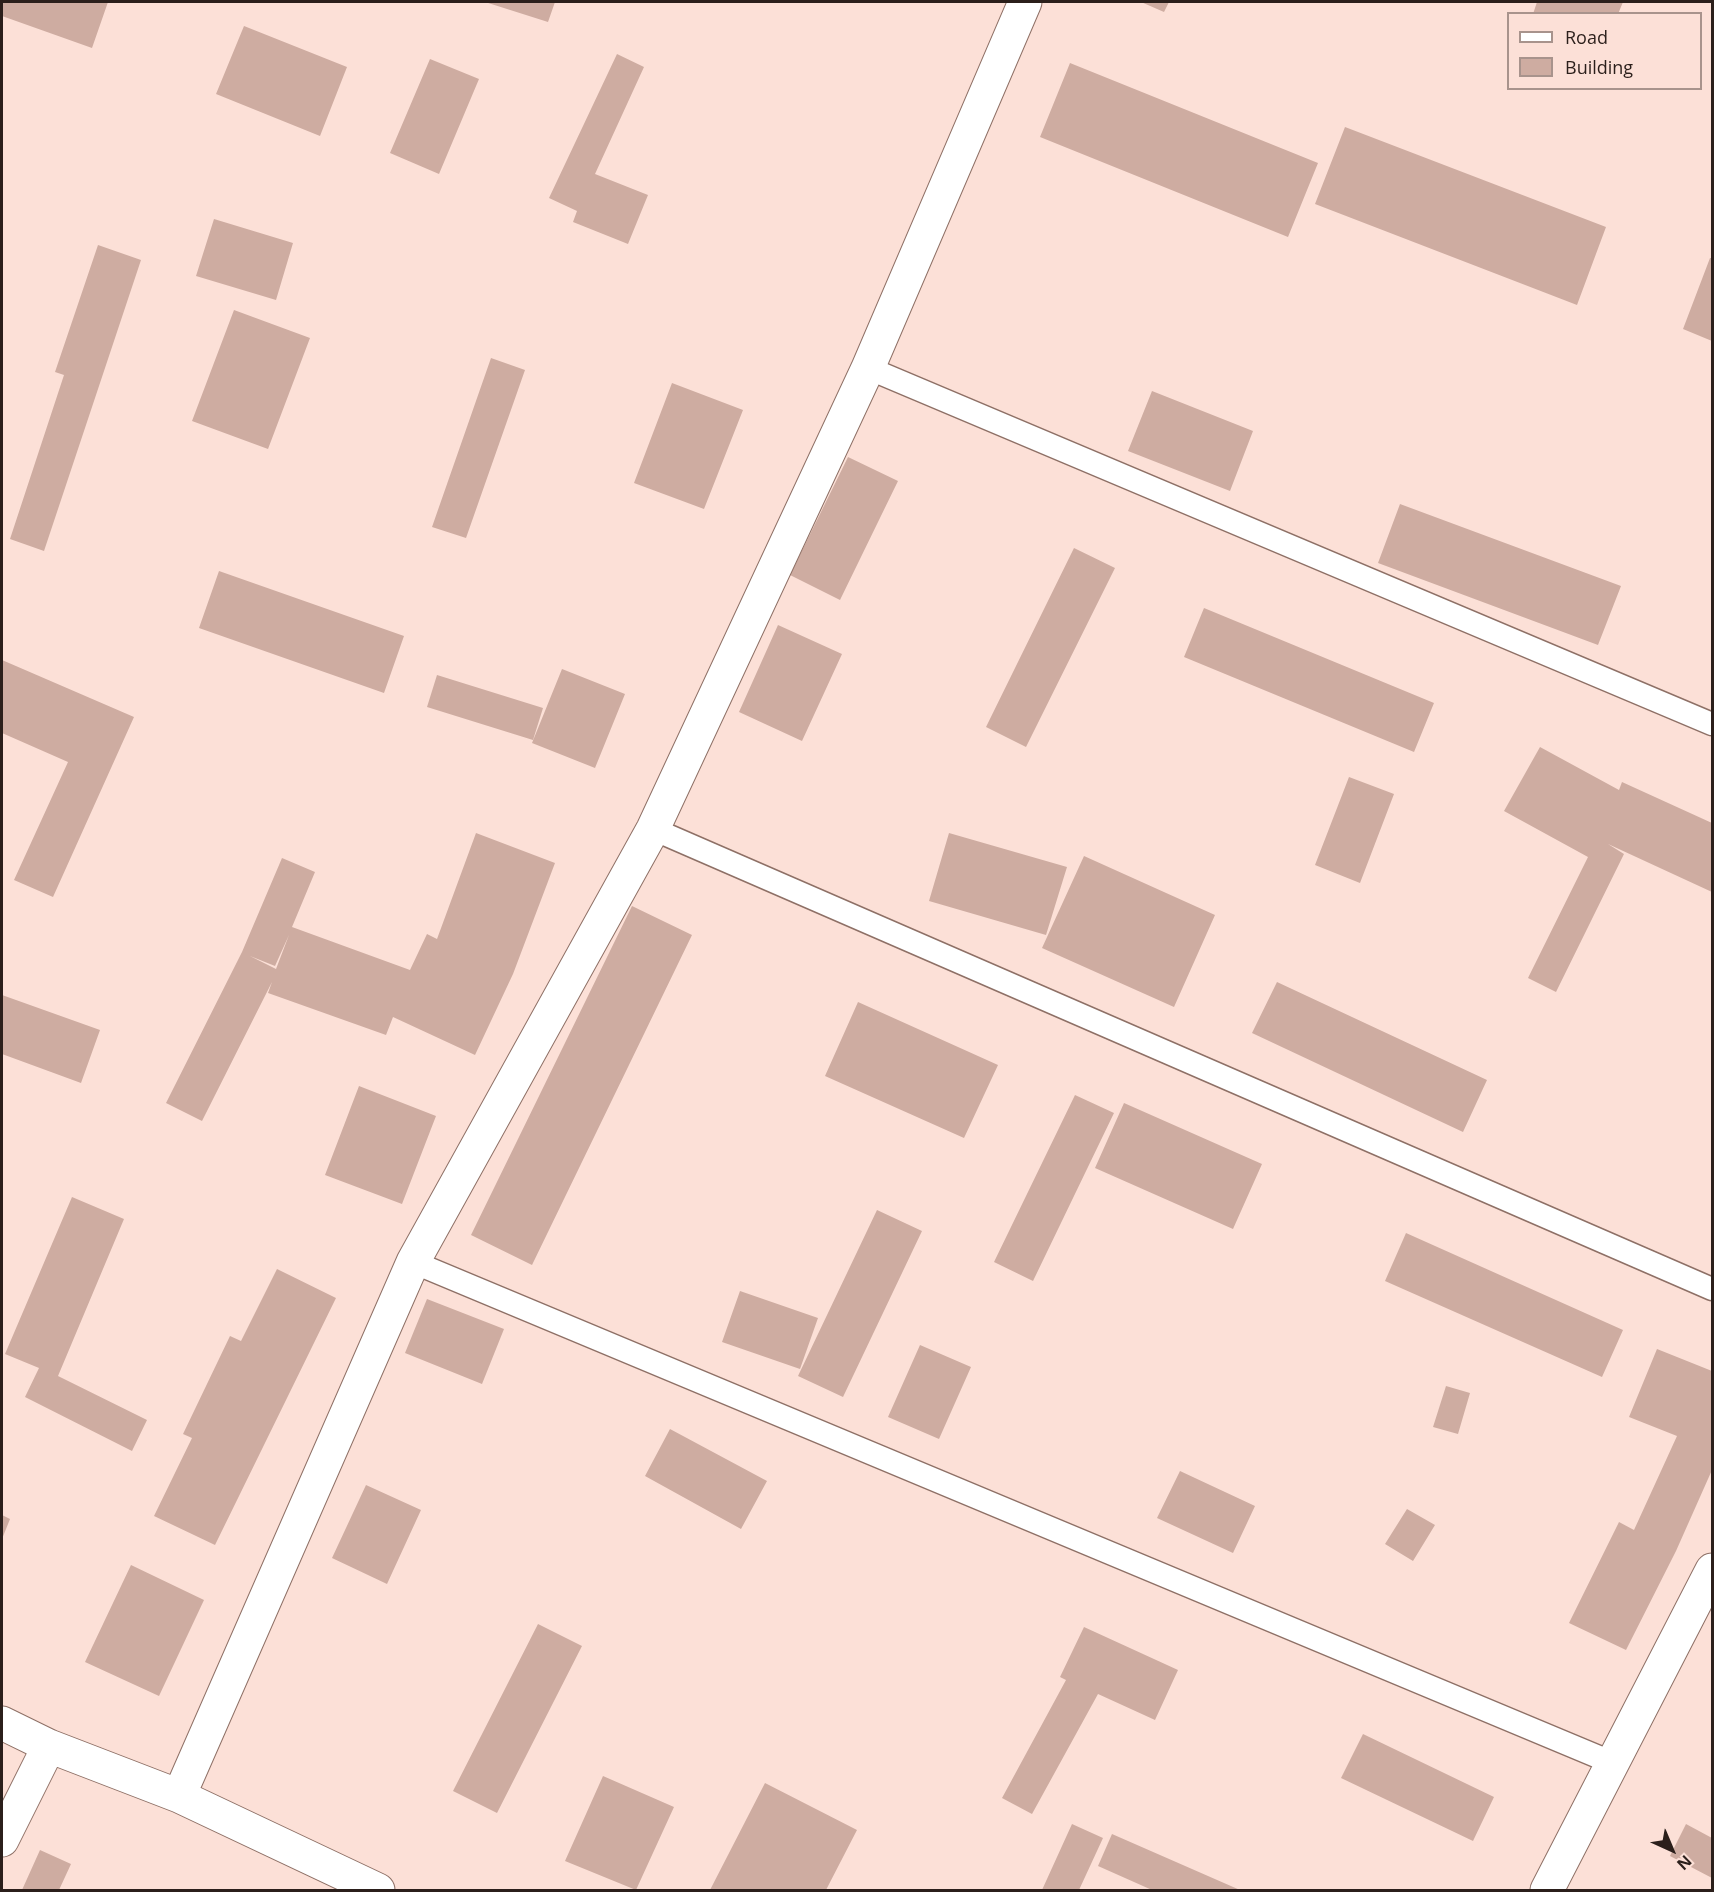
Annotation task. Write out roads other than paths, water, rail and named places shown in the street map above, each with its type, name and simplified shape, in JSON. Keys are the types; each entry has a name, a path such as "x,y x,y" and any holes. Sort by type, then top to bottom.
{"street":[{"path":"179,1796 413,1262 653,829 868,368 1025,2"},
{"path":"1547,1890 1713,1570"},
{"path":"2,1723 49,1746 179,1796 378,1890"},
{"path":"2,1840 49,1746"}],"lane":[{"path":"868,368 1713,724"},
{"path":"653,829 1713,1289"},
{"path":"413,1262 1613,1763"}]}
